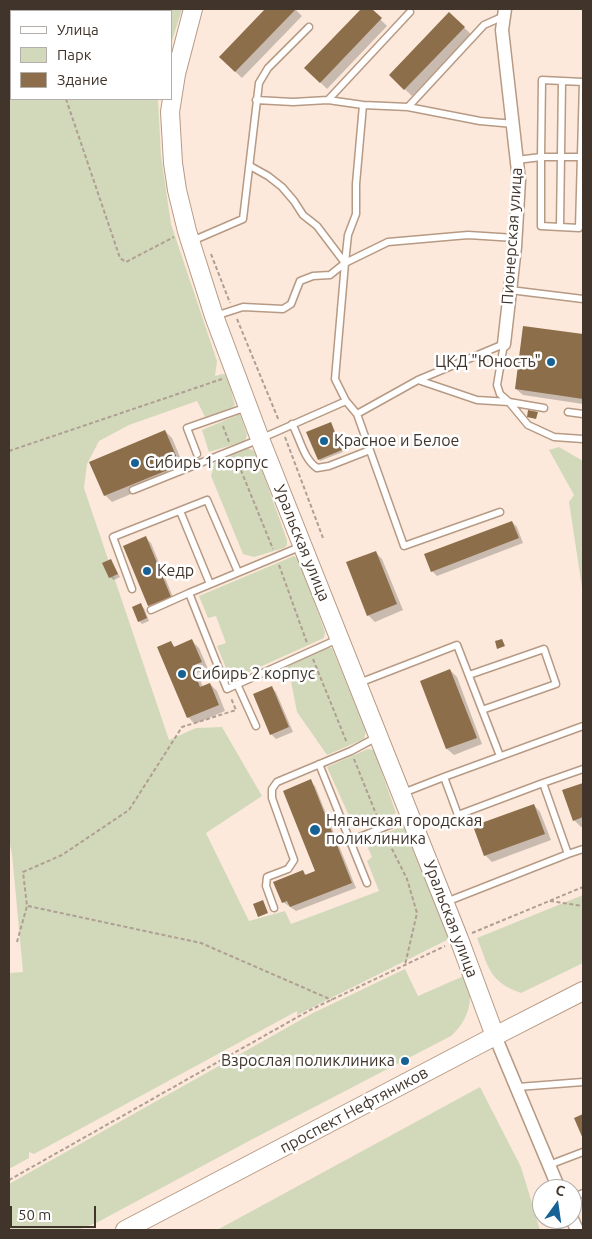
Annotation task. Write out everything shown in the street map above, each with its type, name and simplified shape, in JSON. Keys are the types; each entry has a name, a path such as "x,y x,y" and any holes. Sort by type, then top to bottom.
{"street":[{"name":"Уральская улица","path":"172,99 176,74 193,9"},
{"name":"Пионерская улица","path":"504,12 502,30 519,180 504,344"},
{"name":"Уральская улица","path":"172,100 170,136 177,190 193,236 215,316 260,439 304,545 445,903 495,1036"},
{"name":"проспект Нефтяников","path":"125,1230 583,991"},
{"path":"495,1036 555,1179"}],"lane":[{"path":"328,100 410,12"},
{"path":"408,107 484,25 504,12"},
{"path":"193,236 244,219 259,83 268,68 309,27"},
{"path":"542,80 583,82 579,228 541,226 542,156 542,80"},
{"path":"560,227 562,81"},
{"path":"256,100 293,102 328,100 363,105 408,107 480,121 514,124"},
{"path":"363,105 356,184 356,214 348,235 336,379 346,401 357,414 404,546 500,512"},
{"path":"517,160 542,156 581,157"},
{"path":"250,166 268,176 282,187 303,215 317,226 345,263"},
{"path":"215,316 242,307 284,309 292,304 300,281 313,276 330,275 345,263 388,242 468,235 515,238"},
{"path":"510,290 583,299"},
{"path":"357,414 418,380 504,344"},
{"path":"504,344 497,386 500,394 528,425 554,437 583,439"},
{"path":"418,380 477,400 509,402 544,408"},
{"path":"133,490 260,439 346,401"},
{"path":"197,454 187,428 248,407"},
{"path":"568,412 583,414"},
{"path":"292,424 309,462 317,468 329,466 370,450"},
{"path":"132,589 113,537 207,500 238,572"},
{"path":"180,511 210,584"},
{"path":"151,610 304,545"},
{"path":"188,593 227,689 340,638"},
{"path":"358,683 457,645 500,756"},
{"path":"469,676 544,649 556,684 482,710"},
{"path":"237,684 256,726"},
{"path":"401,794 583,726"},
{"path":"274,908 266,886 268,877 288,869 294,860 272,798 272,789 277,782 351,752 379,736"},
{"path":"320,764 367,883"},
{"path":"444,777 458,815 583,769"},
{"path":"543,784 568,854"},
{"path":"350,841 410,816"},
{"path":"445,903 583,849"},
{"path":"518,1088 583,1082"},
{"path":"549,1165 583,1152"}],"path":[{"path":"66,100 120,258 126,262 193,236 233,309 282,429 323,538"},
{"path":"9,451 236,374"},
{"path":"219,417 276,557 351,752 382,828 407,879 417,913 405,965"},
{"path":"17,942 26,906 23,872 62,855 129,810 182,728 236,710 227,689"},
{"path":"9,1180 310,1010 459,939 583,887"},
{"path":"548,901 583,906"},
{"path":"26,906 201,943 332,1000"}],"green space":[{"path":"9,9 182,9 172,41 172,10 10,10 10,100 158,100 161,156 171,224 217,361 215,376 227,375 235,405 205,417 197,401 129,425 99,441 87,464 84,488 169,740 196,728 222,727 262,796 206,833 249,921 285,911 291,924 379,891 367,861 372,857 368,848 372,844 371,839 403,826 449,939 297,1015 297,1011 34,1154 29,1152 29,1158 9,1169 9,973 23,972 12,854 9,840"},
{"path":"240,414 247,435 245,441 209,452 202,430"},
{"path":"559,447 583,461 583,594 569,502 574,495 549,450"},
{"path":"247,448 255,451 287,540 287,545 284,548 254,557 243,554 211,476 215,461"},
{"path":"294,556 299,559 325,632 324,638 231,680 217,646 226,643 216,616 208,618 199,596"},
{"path":"325,647 332,648 366,731 364,739 327,755 297,712 288,666"},
{"path":"368,749 374,750 396,813 366,826 361,819 350,818 327,767"},
{"path":"583,895 583,963 521,993 496,978 487,965 477,938"},
{"path":"405,969 418,996 466,975 470,992 469,1008 462,1023 451,1036 96,1223 78,1230 9,1230 9,1184 313,1013"},
{"path":"480,1087 521,1167 532,1203 532,1229 540,1230 217,1230"}],"building":[{"path":"265,9 296,9 235,72 219,57"},
{"path":"361,9 372,9 382,18 320,83 304,68"},
{"path":"449,12 465,27 404,90 389,75"},
{"name":"ЦКД \"Юность\"","path":"523,326 583,334 583,399 515,389"},
{"path":"528,410 538,412 536,419 527,417"},
{"name":"Красное и Белое","path":"331,422 342,450 318,460 306,432"},
{"name":"Сибирь 1 корпус","path":"165,430 180,465 104,496 89,462"},
{"path":"512,521 519,538 431,572 424,554"},
{"name":"Кедр","path":"146,536 171,597 148,606 123,546"},
{"path":"376,551 397,604 367,616 346,562"},
{"path":"111,559 118,574 109,578 102,563"},
{"path":"141,603 147,618 138,622 132,607"},
{"name":"Сибирь 2 корпус","path":"192,639 202,662 192,666 200,687 210,683 219,705 187,718 157,647 171,641 174,647"},
{"path":"502,639 505,646 497,649 495,641"},
{"path":"450,669 477,738 446,749 420,681"},
{"path":"272,686 289,727 270,735 253,694"},
{"name":"Няганская городская поликлиника","path":"311,779 352,883 290,907 287,901 282,903 273,882 303,870 305,875 315,871 283,791"},
{"path":"583,783 583,817 573,821 562,790"},
{"path":"534,804 545,834 484,856 473,826"},
{"path":"263,900 268,913 258,917 253,904"},
{"path":"583,1114 583,1139 574,1118"}],"place":[{"name":"ЦКД \"Юность\"","path":"551,362"},
{"name":"Красное и Белое","path":"324,441"},
{"name":"Сибирь 1 корпус","path":"135,463"},
{"name":"Кедр","path":"147,571"},
{"name":"Сибирь 2 корпус","path":"182,674"},
{"name":"Няганская городская поликлиника","path":"315,830"},
{"name":"Взрослая поликлиника","path":"405,1061"}]}
